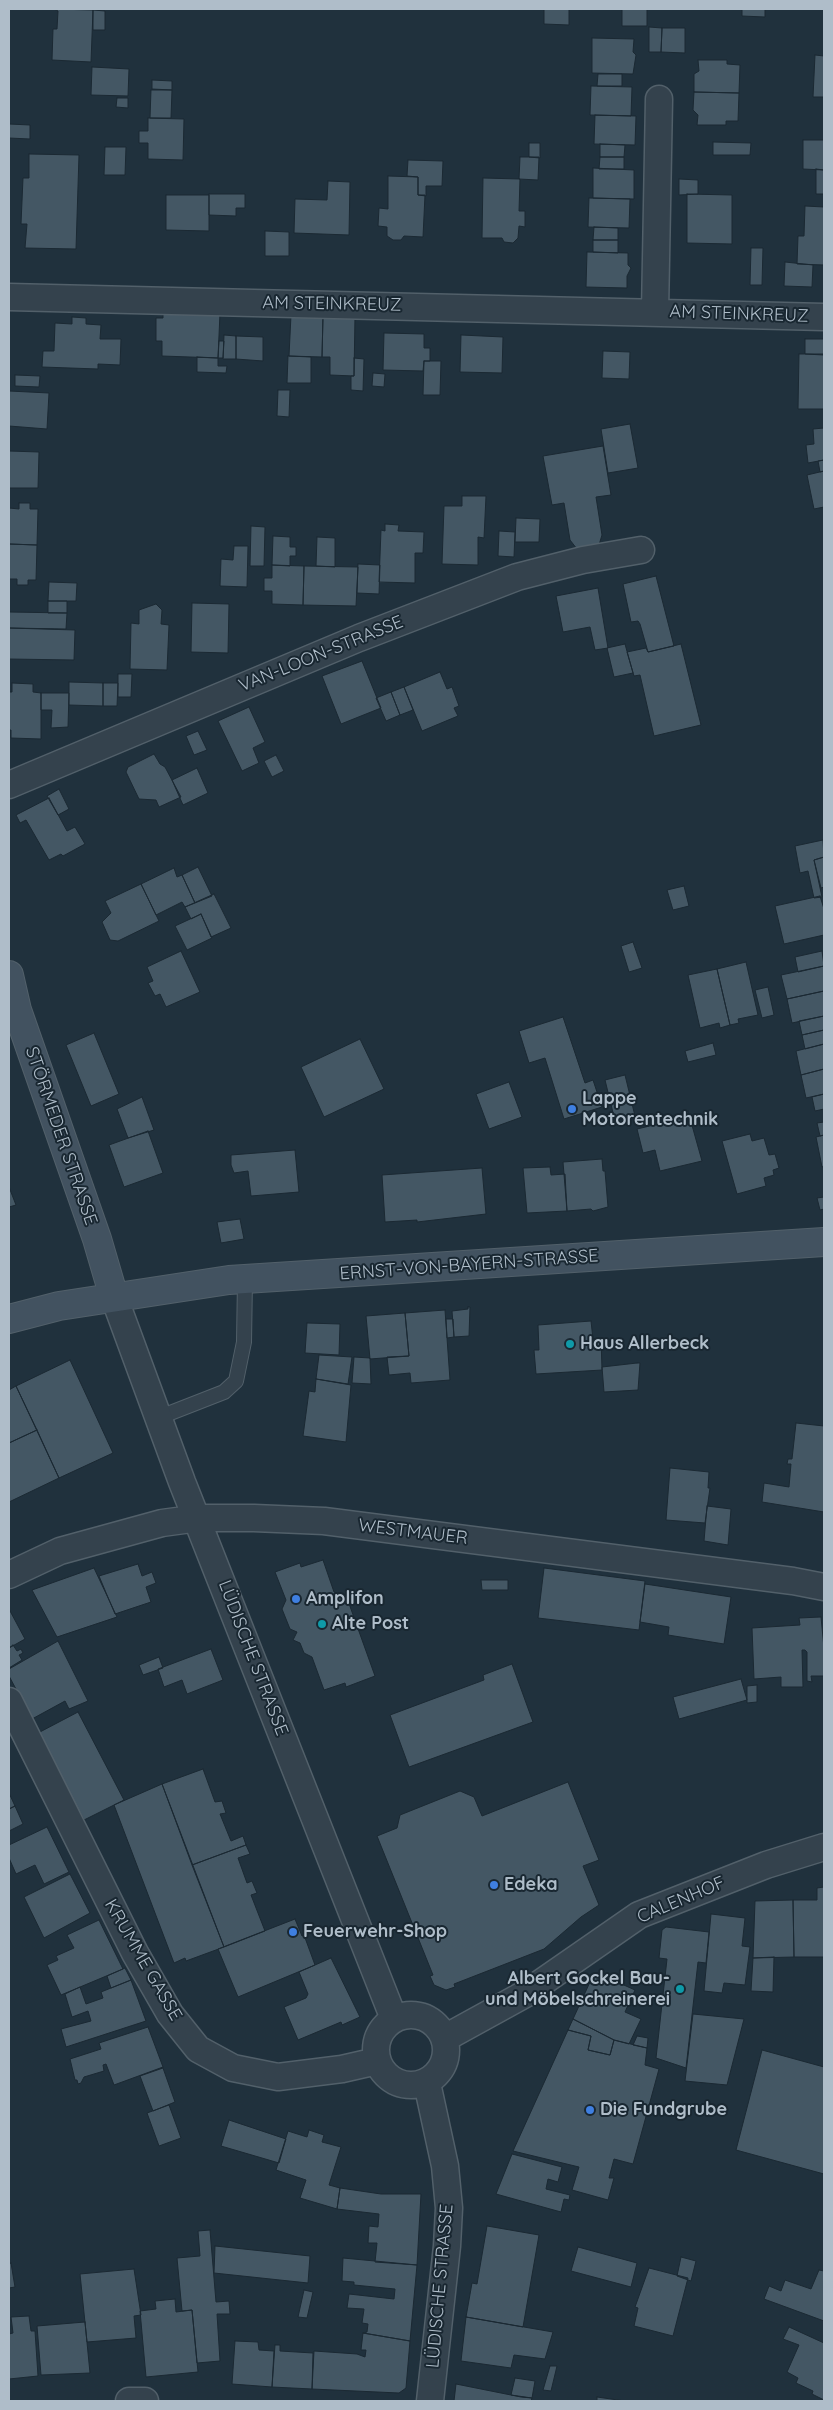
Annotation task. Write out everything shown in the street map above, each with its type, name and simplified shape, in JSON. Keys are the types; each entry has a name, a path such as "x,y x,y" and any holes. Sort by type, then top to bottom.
{"main road":[{"name":"STÖRMEDER STRASSE","path":"9,975 13,1012 98,1239 114,1297"},
{"name":"ERNST-VON-BAYERN-STRASSE","path":"9,1319 59,1306 172,1288 245,1280 824,1242"}],"street":[{"name":"AM STEINKREUZ","path":"655,312 659,99"},
{"name":"AM STEINKREUZ","path":"9,297 824,317"},
{"name":"VAN-LOON-STRASSE","path":"9,785 359,638 517,576 584,560 641,550"},
{"name":"LÜDISCHE STRASSE","path":"114,1297 160,1417 182,1482 199,1518 394,2018"},
{"name":"WESTMAUER","path":"9,1575 60,1551 162,1523 199,1518 324,1521 793,1581 824,1588"},
{"name":"KRUMME GASSE","path":"9,1702 135,1953 170,2014 198,2048 233,2068 278,2077 342,2069 377,2061"},
{"name":"CALENHOF","path":"445,2038 525,1994 639,1916 766,1865 824,1847"},
{"path":"414,2014 433,2021 445,2038 447,2051 445,2063 438,2075 427,2083 407,2086 388,2078 377,2061 376,2045 382,2030 394,2018 414,2014"},
{"name":"LÜDISCHE STRASSE","path":"427,2083 444,2166 449,2208 447,2246 430,2401"},
{"path":"129,2401 145,2401"}],"lane":[{"path":"160,1417 224,1392 236,1381 244,1342 245,1280"}],"building":[{"path":"54,9 93,10 91,62 52,60 53,29 57,29 58,11"},
{"path":"544,9 569,9 569,25 544,24"},
{"path":"622,9 647,9 647,26 622,26"},
{"path":"742,9 765,9 765,17 742,16"},
{"path":"93,10 105,11 105,30 93,30"},
{"path":"649,27 662,28 661,52 649,52"},
{"path":"662,28 685,28 685,53 661,52"},
{"path":"592,38 634,39 633,52 636,55 633,74 592,73"},
{"path":"815,55 824,56 824,97 813,97"},
{"path":"698,60 727,60 727,64 740,65 739,93 694,92 694,74 699,71"},
{"path":"92,67 129,69 128,96 91,95"},
{"path":"598,74 622,74 622,86 597,86"},
{"path":"152,80 172,81 172,90 152,89"},
{"path":"591,86 632,87 631,116 590,115"},
{"path":"151,90 172,90 171,118 150,118"},
{"path":"694,92 739,93 738,121 726,121 726,125 697,125 698,115 693,110"},
{"path":"117,98 128,98 128,108 116,107"},
{"path":"595,115 636,116 635,145 594,144"},
{"path":"148,118 184,119 183,160 148,159 148,143 139,143 139,131 148,131"},
{"path":"9,124 30,125 30,139 9,138"},
{"path":"803,140 824,140 824,170 803,169"},
{"path":"713,142 751,143 750,155 713,155"},
{"path":"529,143 540,143 540,158 529,157"},
{"path":"600,144 625,145 624,157 600,157"},
{"path":"105,147 126,147 125,175 104,175"},
{"path":"29,154 79,155 76,249 25,248 27,224 21,224 23,178 29,178"},
{"path":"520,157 539,157 538,180 519,179"},
{"path":"600,157 624,157 624,169 599,169"},
{"path":"408,160 443,161 442,186 426,186 426,196 418,195 418,177 407,176"},
{"path":"593,168 634,170 634,199 593,198"},
{"path":"816,169 824,170 824,194 816,194"},
{"path":"388,176 418,177 418,195 425,195 423,237 404,236 401,240 393,240 387,236 387,227 378,226 379,208 388,209"},
{"path":"483,178 520,179 519,211 525,211 525,227 519,226 518,238 513,243 504,242 502,238 482,238"},
{"path":"679,179 698,180 698,194 679,195"},
{"path":"328,181 350,182 349,235 294,233 295,199 327,200"},
{"path":"209,194 245,194 245,208 236,208 236,216 209,215"},
{"path":"687,194 732,195 732,244 687,243"},
{"path":"166,195 209,195 209,231 166,230"},
{"path":"589,198 630,199 629,228 588,227"},
{"path":"805,206 824,207 824,265 797,264 798,236 804,236"},
{"path":"594,227 618,228 618,240 593,240"},
{"path":"265,231 289,232 289,256 265,256"},
{"path":"593,240 618,240 618,253 593,252"},
{"path":"751,248 763,248 762,285 750,285"},
{"path":"587,252 628,253 628,265 631,268 627,276 627,288 586,287"},
{"path":"785,262 813,265 812,287 784,286"},
{"path":"163,311 220,313 218,358 162,356 162,341 156,341 156,318 163,318"},
{"path":"291,315 323,316 322,357 289,356"},
{"path":"323,316 355,317 354,376 330,375 330,357 322,357"},
{"path":"72,317 86,318 86,324 101,325 100,339 121,339 120,365 98,364 98,369 42,367 43,351 54,351 55,323 72,324"},
{"path":"384,333 424,334 424,348 430,348 430,361 424,361 423,371 383,370"},
{"path":"224,335 236,336 236,359 223,359"},
{"path":"461,335 503,337 502,373 460,372"},
{"path":"236,336 263,337 263,361 236,359"},
{"path":"805,339 824,339 824,355 805,354"},
{"path":"219,341 224,341 223,358 218,358"},
{"path":"603,351 630,352 629,379 602,378"},
{"path":"799,354 824,354 824,409 798,409"},
{"path":"288,356 311,357 311,383 287,383"},
{"path":"197,357 218,358 218,366 227,366 226,373 197,372"},
{"path":"354,358 364,359 363,391 351,390 351,376 354,376"},
{"path":"424,361 441,361 440,395 423,395"},
{"path":"373,373 385,374 384,387 372,386"},
{"path":"15,375 40,376 39,387 15,386"},
{"path":"278,390 290,390 289,417 277,416"},
{"path":"9,391 49,393 47,429 9,426"},
{"path":"630,424 638,468 608,473 601,429"},
{"path":"824,428 824,460 808,463 806,445 814,444 813,429"},
{"path":"603,446 611,495 596,497 602,535 599,545 577,549 570,540 564,503 552,505 543,456"},
{"path":"9,451 39,452 38,488 9,488"},
{"path":"824,460 824,471 820,472 818,461"},
{"path":"824,471 824,507 814,509 807,475"},
{"path":"462,496 486,496 484,538 478,537 478,565 442,564 444,506 462,506"},
{"path":"19,503 30,503 30,509 38,509 37,545 9,544 9,508 19,509"},
{"path":"516,518 540,519 539,542 515,542"},
{"path":"385,524 399,525 398,531 424,532 423,553 415,553 415,583 379,582 381,530 385,531"},
{"path":"251,526 265,527 264,566 250,566"},
{"path":"499,531 515,532 514,557 498,556"},
{"path":"273,536 290,537 290,547 296,547 296,556 290,556 290,566 272,565"},
{"path":"317,537 335,538 335,567 316,566"},
{"path":"9,544 37,545 36,580 28,580 28,585 17,585 17,579 9,579"},
{"path":"234,546 248,546 247,587 220,586 221,559 233,560"},
{"path":"358,564 380,565 379,594 357,593"},
{"path":"272,565 304,566 303,605 272,604 272,591 264,591 264,578 272,578"},
{"path":"304,566 358,567 356,606 303,605"},
{"path":"656,576 674,646 648,652 640,624 638,621 631,622 623,584"},
{"path":"49,582 77,583 76,601 48,601"},
{"path":"598,588 608,648 595,650 590,627 563,632 556,596"},
{"path":"48,601 67,601 67,613 48,613"},
{"path":"192,603 229,604 228,653 191,652"},
{"path":"156,604 162,610 161,624 169,625 167,670 130,669 131,623 139,624 139,610"},
{"path":"9,612 67,613 66,629 9,628"},
{"path":"9,628 75,630 74,660 9,659"},
{"path":"625,644 633,673 614,677 607,648"},
{"path":"681,644 701,725 654,736 640,675 634,676 627,652 646,648 648,652"},
{"path":"362,661 381,708 341,724 322,676"},
{"path":"440,672 447,689 452,687 459,706 454,708 458,716 422,731 404,687"},
{"path":"118,674 132,674 131,697 118,697"},
{"path":"69,682 103,683 103,706 69,705"},
{"path":"12,683 33,684 33,692 41,693 41,739 11,738 11,730 9,730 9,692 12,692"},
{"path":"103,683 118,683 117,706 103,706"},
{"path":"404,687 413,710 400,715 391,692"},
{"path":"391,692 400,715 386,721 376,698"},
{"path":"41,693 69,693 68,727 51,728 52,710 41,710"},
{"path":"249,707 265,742 253,748 259,763 242,771 218,721"},
{"path":"198,731 207,750 194,755 186,736"},
{"path":"154,754 160,764 165,767 181,797 159,807 156,800 139,799 126,772 128,767"},
{"path":"276,755 284,771 272,777 264,761"},
{"path":"197,768 208,793 183,805 172,780"},
{"path":"59,789 69,809 58,815 47,796"},
{"path":"49,798 67,831 75,827 85,844 63,856 61,854 49,860 26,820 20,823 16,815"},
{"path":"823,840 824,857 814,860 822,897 814,898 808,871 800,873 795,846"},
{"path":"824,857 824,887 821,888 814,860"},
{"path":"198,867 212,896 195,903 182,875"},
{"path":"174,868 177,877 182,875 195,903 185,907 182,902 156,915 141,884"},
{"path":"141,884 159,921 118,941 110,940 102,922 111,913 105,901"},
{"path":"684,886 689,906 673,910 667,890"},
{"path":"214,894 231,928 211,937 201,914 191,919 185,907"},
{"path":"820,896 824,909 824,935 784,944 775,906"},
{"path":"201,914 212,938 187,950 175,926"},
{"path":"633,942 642,968 629,972 621,946"},
{"path":"181,951 200,992 166,1007 160,994 155,996 148,983 153,981 147,967"},
{"path":"822,951 824,966 798,972 795,957"},
{"path":"746,962 758,1015 738,1019 739,1023 730,1025 717,969"},
{"path":"824,966 824,991 787,999 781,975"},
{"path":"717,969 730,1025 720,1028 719,1023 700,1028 688,975"},
{"path":"768,987 774,1015 762,1018 755,990"},
{"path":"824,991 824,1016 792,1023 787,999"},
{"path":"824,1016 824,1030 802,1035 799,1021"},
{"path":"563,1017 585,1083 593,1080 602,1107 564,1119 545,1058 529,1063 519,1031"},
{"path":"824,1030 824,1044 805,1049 802,1035"},
{"path":"94,1033 119,1094 91,1106 66,1045"},
{"path":"360,1039 384,1089 324,1117 301,1067"},
{"path":"713,1043 716,1055 688,1062 685,1051"},
{"path":"824,1044 824,1069 801,1075 796,1051"},
{"path":"824,1069 824,1094 806,1098 801,1075"},
{"path":"625,1075 635,1116 615,1121 605,1080"},
{"path":"509,1082 522,1117 489,1129 476,1094"},
{"path":"824,1094 824,1109 815,1111 812,1097"},
{"path":"142,1097 154,1130 128,1138 117,1109"},
{"path":"688,1111 702,1161 660,1171 655,1150 643,1153 637,1129 683,1118 681,1112"},
{"path":"824,1122 824,1135 820,1136 817,1123"},
{"path":"148,1131 163,1173 124,1187 109,1145"},
{"path":"750,1134 752,1141 764,1138 769,1155 775,1154 779,1168 773,1170 774,1175 764,1178 766,1186 737,1194 722,1141"},
{"path":"824,1135 824,1166 822,1167 816,1137"},
{"path":"295,1150 299,1192 251,1196 248,1171 234,1173 231,1165 231,1155"},
{"path":"602,1159 608,1207 593,1211 591,1209 567,1211 563,1162"},
{"path":"550,1167 551,1175 565,1174 567,1211 527,1213 523,1168"},
{"path":"482,1168 486,1214 417,1222 417,1220 385,1222 382,1175"},
{"path":"9,1187 16,1205 9,1207"},
{"path":"824,1197 824,1209 820,1210 817,1198"},
{"path":"240,1219 244,1239 221,1243 217,1222"},
{"path":"470,1307 469,1336 454,1337 452,1311 468,1309"},
{"path":"445,1310 450,1380 411,1383 410,1373 389,1375 387,1357 409,1356 405,1313"},
{"path":"405,1313 409,1356 370,1359 366,1316"},
{"path":"446,1319 453,1319 454,1337 447,1338"},
{"name":"Haus Allerbeck","path":"591,1321 593,1339 601,1338 602,1370 536,1374 534,1350 539,1350 538,1325"},
{"path":"307,1323 340,1324 339,1355 305,1353"},
{"path":"319,1355 352,1357 348,1384 316,1379"},
{"path":"354,1357 370,1358 371,1384 352,1383"},
{"path":"70,1360 113,1453 59,1478 16,1386"},
{"path":"640,1363 638,1390 604,1392 602,1367"},
{"path":"316,1379 351,1385 346,1442 303,1436 309,1391 315,1392"},
{"path":"16,1386 37,1430 9,1443 9,1390"},
{"path":"796,1423 824,1426 824,1512 762,1502 764,1483 789,1487 791,1464 787,1464 788,1459 792,1459"},
{"path":"37,1430 59,1478 9,1502 9,1443"},
{"path":"670,1468 709,1472 708,1488 710,1488 705,1523 666,1520"},
{"path":"707,1506 731,1509 728,1545 704,1541"},
{"name":"Alte Post","path":"323,1560 334,1592 347,1598 375,1676 346,1687 345,1683 324,1690 312,1657 304,1653 300,1643 293,1640 297,1632 290,1629 282,1609 286,1600 275,1572 300,1563 301,1567"},
{"path":"138,1564 142,1576 152,1572 156,1583 146,1587 151,1602 115,1614 99,1576"},
{"path":"94,1568 117,1617 57,1637 32,1590"},
{"path":"544,1568 645,1581 639,1630 538,1618"},
{"path":"481,1580 508,1580 508,1590 482,1590"},
{"path":"645,1584 731,1597 724,1644 668,1635 669,1627 640,1622"},
{"path":"9,1609 25,1639 9,1648"},
{"path":"821,1617 824,1676 811,1676 812,1682 807,1681 807,1652 802,1650 803,1687 781,1687 781,1677 754,1679 752,1628 800,1625 799,1618"},
{"path":"58,1641 88,1701 69,1709 65,1701 32,1719 9,1676 9,1669"},
{"path":"13,1645 17,1651 21,1649 23,1653 19,1655 22,1660 9,1668 9,1648"},
{"path":"211,1649 223,1680 187,1694 182,1680 164,1687 158,1669"},
{"path":"159,1657 163,1668 143,1675 139,1665"},
{"path":"512,1664 533,1722 409,1767 390,1715 484,1680 483,1675"},
{"path":"741,1679 747,1700 679,1719 673,1697"},
{"path":"757,1685 757,1702 747,1703 747,1686"},
{"path":"78,1712 124,1800 84,1820 38,1733"},
{"path":"203,1769 215,1802 222,1801 226,1813 220,1814 231,1841 243,1836 246,1845 192,1865 162,1784"},
{"name":"Edeka","path":"568,1782 599,1860 583,1866 599,1905 581,1917 544,1949 454,1984 455,1987 446,1990 434,1985 430,1976 433,1975 377,1836 397,1828 400,1815 460,1791 474,1797 482,1816"},
{"path":"162,1784 224,1947 186,1961 185,1958 174,1963 114,1805"},
{"path":"9,1793 15,1806 9,1809"},
{"path":"15,1806 23,1824 9,1831 9,1809"},
{"path":"47,1827 69,1872 44,1884 35,1865 16,1874 9,1858 9,1845"},
{"path":"246,1845 250,1854 238,1858 247,1883 252,1881 257,1893 251,1895 265,1931 224,1947 192,1865"},
{"path":"70,1874 90,1913 44,1938 24,1897"},
{"path":"824,1887 824,1957 794,1957 793,1900 817,1900 817,1888"},
{"path":"793,1900 794,1957 753,1958 755,1901"},
{"path":"711,1914 745,1918 742,1946 750,1947 745,1985 724,1983 722,1993 704,1991"},
{"path":"295,1919 302,1936 304,1935 315,1965 238,1997 218,1949"},
{"path":"99,1920 123,1969 61,1995 47,1965 58,1960 56,1956 74,1948 67,1935"},
{"name":"Albert Gockel Bau- und Möbelschreinerei","path":"666,1927 709,1932 706,1963 698,1962 686,2068 656,2058 667,1959 659,1958 662,1930"},
{"path":"774,1957 773,1992 751,1991 753,1958"},
{"path":"331,1958 360,2017 342,2025 341,2022 298,2040 284,2007 306,1998 308,1994 299,1972"},
{"path":"125,1968 131,1980 111,1988 107,1976"},
{"path":"597,1973 635,1990 625,2012 641,2019 629,2044 614,2040 573,2019 590,1982"},
{"path":"131,1980 146,2021 66,2047 61,2029 91,2021 88,2011 72,2017 65,1994 80,1987 86,2004 103,1998 101,1992"},
{"path":"693,2014 744,2019 727,2085 685,2081"},
{"path":"573,2019 614,2040 610,2055 588,2050 591,2036 568,2030"},
{"path":"148,2027 163,2067 114,2085 106,2064 103,2065 104,2071 84,2077 81,2083 78,2084 77,2080 75,2080 70,2059 101,2049 99,2043"},
{"name":"Die Fundgrube","path":"568,2030 591,2036 588,2050 610,2055 614,2040 647,2048 645,2065 659,2069 633,2164 614,2159 609,2178 614,2178 608,2200 572,2190 579,2167 513,2151"},
{"path":"637,2036 648,2038 647,2048 633,2045"},
{"path":"762,2050 824,2067 824,2174 736,2150"},
{"path":"163,2068 175,2102 153,2111 140,2076"},
{"path":"169,2105 181,2138 159,2146 147,2113"},
{"path":"229,2120 286,2139 279,2163 221,2146"},
{"path":"309,2130 324,2135 322,2142 341,2147 329,2185 340,2188 337,2209 300,2198 306,2180 276,2170 288,2131 307,2137"},
{"path":"512,2154 562,2167 558,2182 548,2179 546,2189 570,2195 569,2200 564,2199 561,2212 496,2194"},
{"path":"340,2188 381,2194 421,2194 417,2265 375,2262 377,2243 368,2243 369,2226 378,2227 379,2214 337,2209"},
{"path":"487,2226 539,2235 523,2327 466,2317 472,2283 477,2284"},
{"path":"210,2230 216,2302 229,2301 230,2314 217,2314 220,2361 197,2363 192,2310 182,2311 177,2258 200,2256 198,2231"},
{"path":"215,2246 310,2256 308,2283 214,2273"},
{"path":"578,2247 637,2263 631,2287 571,2271"},
{"path":"681,2257 696,2261 691,2281 677,2276"},
{"path":"343,2258 417,2265 410,2341 363,2333 367,2332 368,2324 362,2323 364,2309 347,2308 349,2294 394,2299 395,2289 354,2285 354,2282 342,2281"},
{"path":"11,2263 15,2287 9,2288 9,2264"},
{"path":"649,2268 688,2278 673,2336 634,2326 638,2308 635,2307"},
{"path":"134,2269 141,2315 134,2316 136,2338 87,2342 80,2274"},
{"path":"819,2270 824,2271 824,2321 764,2299 769,2286 781,2291 785,2280 811,2289"},
{"path":"304,2290 313,2292 307,2318 298,2317"},
{"path":"175,2299 176,2312 192,2310 198,2372 146,2377 140,2311 156,2309 155,2301"},
{"path":"29,2316 31,2331 35,2331 38,2376 9,2379 9,2334 13,2333 11,2317"},
{"path":"466,2317 553,2332 545,2359 514,2355 511,2368 461,2361"},
{"path":"85,2322 90,2373 41,2375 37,2326"},
{"path":"789,2327 824,2343 824,2400 812,2394 813,2391 796,2383 798,2378 787,2372 799,2345 783,2339"},
{"path":"363,2333 410,2341 406,2388 399,2393 312,2389 314,2351 357,2354 365,2357 366,2350 361,2350"},
{"path":"235,2341 258,2342 259,2350 274,2351 272,2387 232,2384"},
{"path":"275,2345 280,2345 280,2351 313,2353 312,2389 272,2387"},
{"path":"550,2366 557,2366 551,2391 543,2390"},
{"path":"515,2378 535,2381 532,2398 511,2395"},
{"path":"456,2384 532,2398 531,2401 454,2401"},
{"path":"597,2397 625,2401 597,2401"}],"place":[{"name":"Lappe Motorentechnik","path":"572,1109"},
{"name":"Haus Allerbeck","path":"570,1344"},
{"name":"Amplifon","path":"296,1599"},
{"name":"Alte Post","path":"322,1624"},
{"name":"Edeka","path":"494,1885"},
{"name":"Feuerwehr-Shop","path":"293,1932"},
{"name":"Albert Gockel Bau- und Möbelschreinerei","path":"680,1989"},
{"name":"Die Fundgrube","path":"590,2110"}]}
